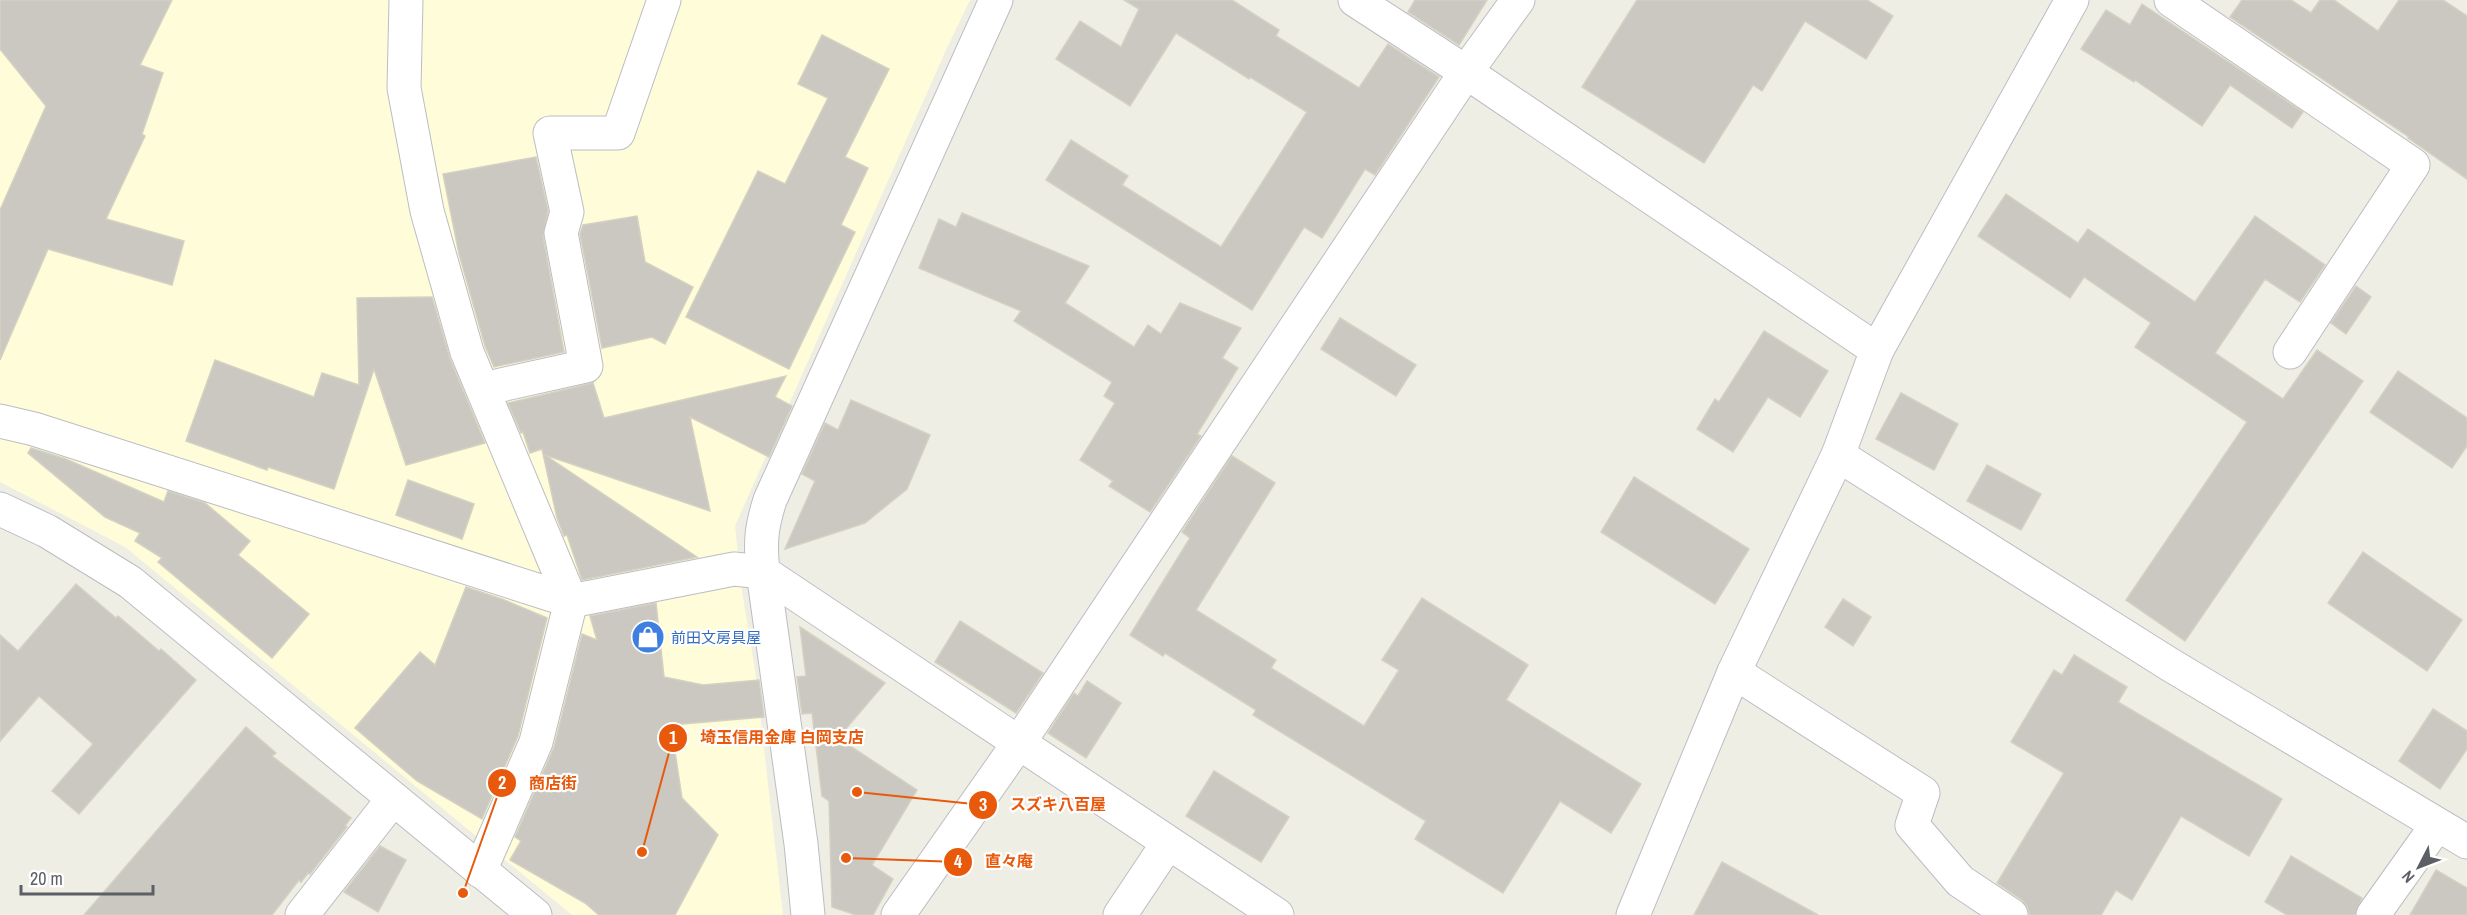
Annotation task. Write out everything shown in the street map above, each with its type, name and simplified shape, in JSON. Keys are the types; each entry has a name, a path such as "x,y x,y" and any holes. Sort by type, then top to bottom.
{"street":[{"path":"406,0 404,88 427,211 467,352 571,601 536,742 480,871"},
{"path":"483,389 586,366 561,234 567,213 550,133 618,133 664,0"},
{"path":"808,915 801,844 763,572 760,541 762,523 770,500 996,0"},
{"path":"1355,0 1466,72 1876,350"},
{"path":"898,915 1018,744 1466,72 1518,0"},
{"path":"1633,915 1734,672 1838,455 1876,350 2072,0"},
{"path":"2171,0 2413,165 2290,352"},
{"path":"0,421 34,429 571,601 734,569 763,572 1277,915"},
{"path":"1838,455 2169,664 2467,842"},
{"path":"0,509 47,531 130,582 535,915"},
{"path":"1734,672 1923,794 1912,825 1960,881 2011,915"},
{"path":"302,915 393,800"},
{"path":"2373,915 2437,825"},
{"path":"1120,915 1168,843"}],"shaded area":[{"path":"0,0 970,0 735,526 742,591 755,670 783,915 572,915 125,547 0,482"}],"building":[{"path":"0,0 172,0 140,65 163,73 142,134 145,136 106,219 184,241 172,285 48,249 0,360 0,210 46,106 0,49"},
{"path":"1124,0 1232,0 1279,30 1276,36 1359,88 1388,44 1439,77 1375,175 1365,169 1322,238 1304,227 1252,310 1046,180 1071,140 1128,176 1122,185 1221,247 1307,112 1176,33 1130,106 1056,59 1080,21 1121,47 1139,9"},
{"path":"1415,0 1487,0 1459,45 1408,12"},
{"path":"1637,0 1867,0 1893,16 1866,59 1805,21 1762,91 1753,85 1704,163 1582,87"},
{"path":"2242,0 2291,0 2311,13 2320,0 2334,0 2378,31 2399,0 2443,0 2467,16 2467,179 2409,137 2230,17"},
{"path":"2142,4 2303,112 2292,128 2230,85 2202,126 2135,80 2134,82 2081,49 2106,10 2130,25"},
{"path":"822,35 889,69 845,157 868,168 841,225 855,232 789,369 686,317 758,171 785,184 828,98 798,84"},
{"path":"536,157 548,211 543,236 564,352 494,367 485,346 459,254 443,174"},
{"path":"2006,194 2078,243 2088,229 2195,302 2255,216 2325,265 2300,302 2265,279 2215,353 2283,399 2317,350 2363,381 2185,641 2126,600 2247,422 2135,347 2151,323 2084,277 2070,298 1978,236"},
{"path":"962,213 1089,266 1065,303 1134,347 1148,325 1161,334 1180,303 1241,328 1222,358 1238,368 1197,434 1201,436 1150,512 1109,486 1113,481 1080,460 1115,403 1104,396 1112,382 1014,321 1021,311 919,268 939,219 956,227"},
{"path":"637,216 645,262 693,287 665,344 652,337 602,348 580,234 583,225"},
{"path":"2356,286 2371,297 2346,334 2331,323"},
{"path":"432,297 450,359 485,443 406,465 374,369 334,489 268,467 267,470 186,441 215,360 314,397 322,373 359,385 357,298"},
{"path":"1340,318 1416,365 1396,396 1321,349"},
{"path":"1764,331 1828,371 1800,417 1768,397 1733,452 1697,429 1715,399 1719,402"},
{"path":"2398,371 2467,418 2467,446 2452,468 2370,412"},
{"path":"786,376 775,397 792,406 769,457 690,417 710,511 545,455 697,557 582,580 567,535 564,536 557,518 542,449 530,453 523,432 521,433 508,403 593,383 604,418"},
{"path":"1901,393 1958,424 1934,470 1876,439"},
{"path":"851,400 930,435 907,489 865,523 785,549 815,481 802,474 825,423 838,430"},
{"path":"31,448 66,459 164,502 168,491 205,503 250,541 238,555 309,614 272,658 158,562 162,558 135,541 140,533 105,517 28,453"},
{"path":"1232,456 1275,483 1196,610 1276,660 1271,668 1364,726 1399,670 1382,660 1422,598 1528,665 1506,700 1641,784 1611,833 1560,801 1503,893 1415,839 1426,821 1253,715 1256,710 1165,653 1163,656 1130,635 1190,538 1182,532"},
{"path":"1987,465 2041,494 2021,530 1967,501"},
{"path":"1634,477 1749,549 1715,604 1601,532"},
{"path":"408,480 474,504 462,539 396,515"},
{"path":"2363,552 2462,620 2427,671 2328,603"},
{"path":"76,584 159,651 161,649 196,680 79,814 52,791 93,744 39,696 0,741 0,635 18,651"},
{"path":"466,587 547,618 518,736 482,819 417,781 355,728 420,652 435,665"},
{"path":"1843,599 1871,617 1853,646 1825,627"},
{"path":"656,603 664,677 703,685 759,680 764,717 671,725 682,798 718,835 675,915 599,915 585,903 510,860 521,841 515,837 554,747 582,634 597,640 590,616"},
{"path":"960,621 1043,673 1016,713 935,662"},
{"path":"800,627 885,683 838,738 917,790 872,865 893,879 873,915 856,915 832,907 829,801 822,796 812,713 802,714 797,677 806,676"},
{"path":"2074,655 2127,687 2118,702 2282,799 2249,856 2181,816 2132,900 2116,890 2101,915 2030,915 2022,900 1997,883 2064,773 2011,742 2054,670 2062,675"},
{"path":"1087,681 1121,703 1086,758 1048,733 1074,693 1078,696"},
{"path":"2433,709 2467,731 2467,749 2440,789 2399,761"},
{"path":"246,727 276,753 272,756 351,818 345,826 347,827 310,874 308,873 301,882 299,880 272,915 84,915"},
{"path":"1214,771 1289,817 1261,862 1186,816"},
{"path":"380,846 406,860 378,912 344,892"},
{"path":"2291,856 2362,898 2355,915 2287,915 2265,902"},
{"path":"1722,862 1818,915 1694,915"},
{"path":"2436,870 2467,888 2467,915 2410,915"}],"place":[{"name":"前田文房具屋","path":"648,637"},
{"name":"スズキ八百屋","path":"857,792"},
{"name":"埼玉信用金庫 白岡支店","path":"642,852"},
{"name":"直々庵","path":"846,858"},
{"name":"商店街","path":"463,893"}]}
